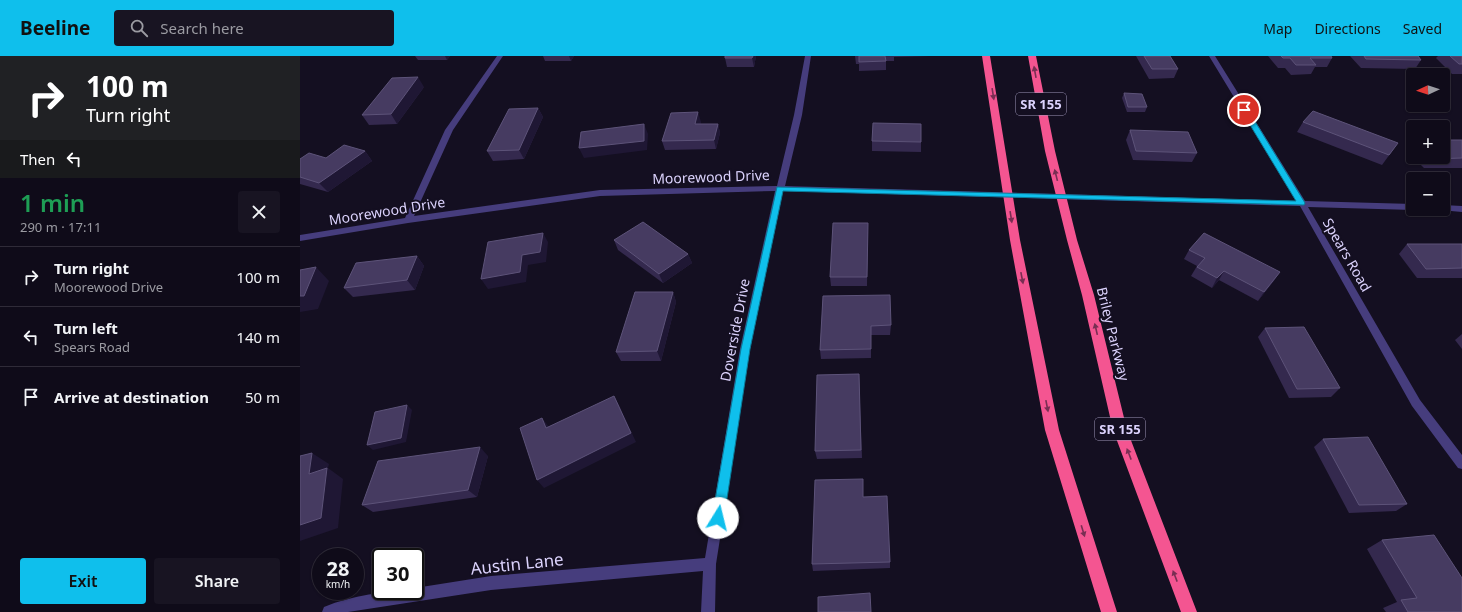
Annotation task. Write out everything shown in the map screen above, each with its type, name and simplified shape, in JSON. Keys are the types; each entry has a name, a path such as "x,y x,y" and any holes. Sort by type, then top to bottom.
{"highway":[{"name":"SR 155","path":"986,56 1015,240 1052,430 1109,612"},
{"name":"Briley Parkway","path":"1032,56 1050,151 1072,240 1088,295 1120,430 1189,612"}],"street":[{"path":"408,220 449,130 500,56"},
{"name":"Doverside Drive","path":"708,612 710,564 746,349 780,188 798,115 808,56"},
{"name":"Spears Road","path":"1212,56 1302,203 1416,403 1462,464"},
{"name":"Moorewood Drive","path":"300,238 408,220 600,193 780,188 1406,207"},
{"path":"1450,208 1462,209"},
{"name":"Austin Lane","path":"329,612 349,605 491,583 710,564"}],"building":[{"path":"725,56 753,56 752,58 725,58"},
{"path":"859,56 885,56 886,61 859,62"},
{"path":"1144,56 1170,56 1178,69 1152,69"},
{"path":"1281,56 1331,56 1332,58 1310,58 1316,65 1296,65 1290,58 1283,58"},
{"path":"1364,56 1418,56 1421,60 1366,59"},
{"path":"1450,56 1462,56 1462,64 1459,64"},
{"path":"418,77 391,114 362,115 392,78"},
{"path":"1124,93 1142,94 1147,107 1128,107"},
{"path":"538,108 519,150 487,151 509,109"},
{"path":"1313,111 1398,143 1389,155 1303,122"},
{"path":"698,112 695,124 718,124 714,140 662,141 671,113"},
{"path":"873,123 921,124 921,142 872,141"},
{"path":"644,124 644,141 579,148 581,132"},
{"path":"1130,130 1188,132 1197,153 1136,151"},
{"path":"1450,140 1462,140 1462,158 1450,158"},
{"path":"344,145 365,151 319,183 300,177 300,159 309,153 326,158"},
{"path":"643,222 688,254 659,274 614,240"},
{"path":"833,223 868,223 867,277 830,277"},
{"path":"543,233 540,252 522,255 520,272 481,279 488,242"},
{"path":"1204,233 1280,272 1264,292 1224,271 1217,278 1197,267 1205,258 1189,250"},
{"path":"1407,244 1462,244 1462,268 1426,269"},
{"path":"417,256 407,280 344,288 356,263"},
{"path":"316,267 304,296 300,296 300,270"},
{"path":"635,292 673,292 657,351 616,352"},
{"path":"890,295 891,325 871,326 871,349 820,350 823,296"},
{"path":"1304,327 1340,388 1297,389 1265,328"},
{"path":"859,374 861,450 815,451 817,375"},
{"path":"614,396 631,433 537,480 520,428 542,418 546,428"},
{"path":"407,405 401,438 367,445 375,412"},
{"path":"1368,437 1407,504 1359,505 1323,439"},
{"path":"480,447 468,490 362,505 378,461"},
{"path":"312,453 309,474 327,468 321,518 300,525 300,456"},
{"path":"863,479 863,497 887,496 890,562 812,564 815,480"},
{"path":"1434,535 1462,578 1462,612 1408,612 1401,600 1417,598 1382,540"},
{"path":"870,593 871,612 818,612 818,597"}],"route":[{"path":"718,518 746,349 780,188 1302,203 1244,110"}]}
